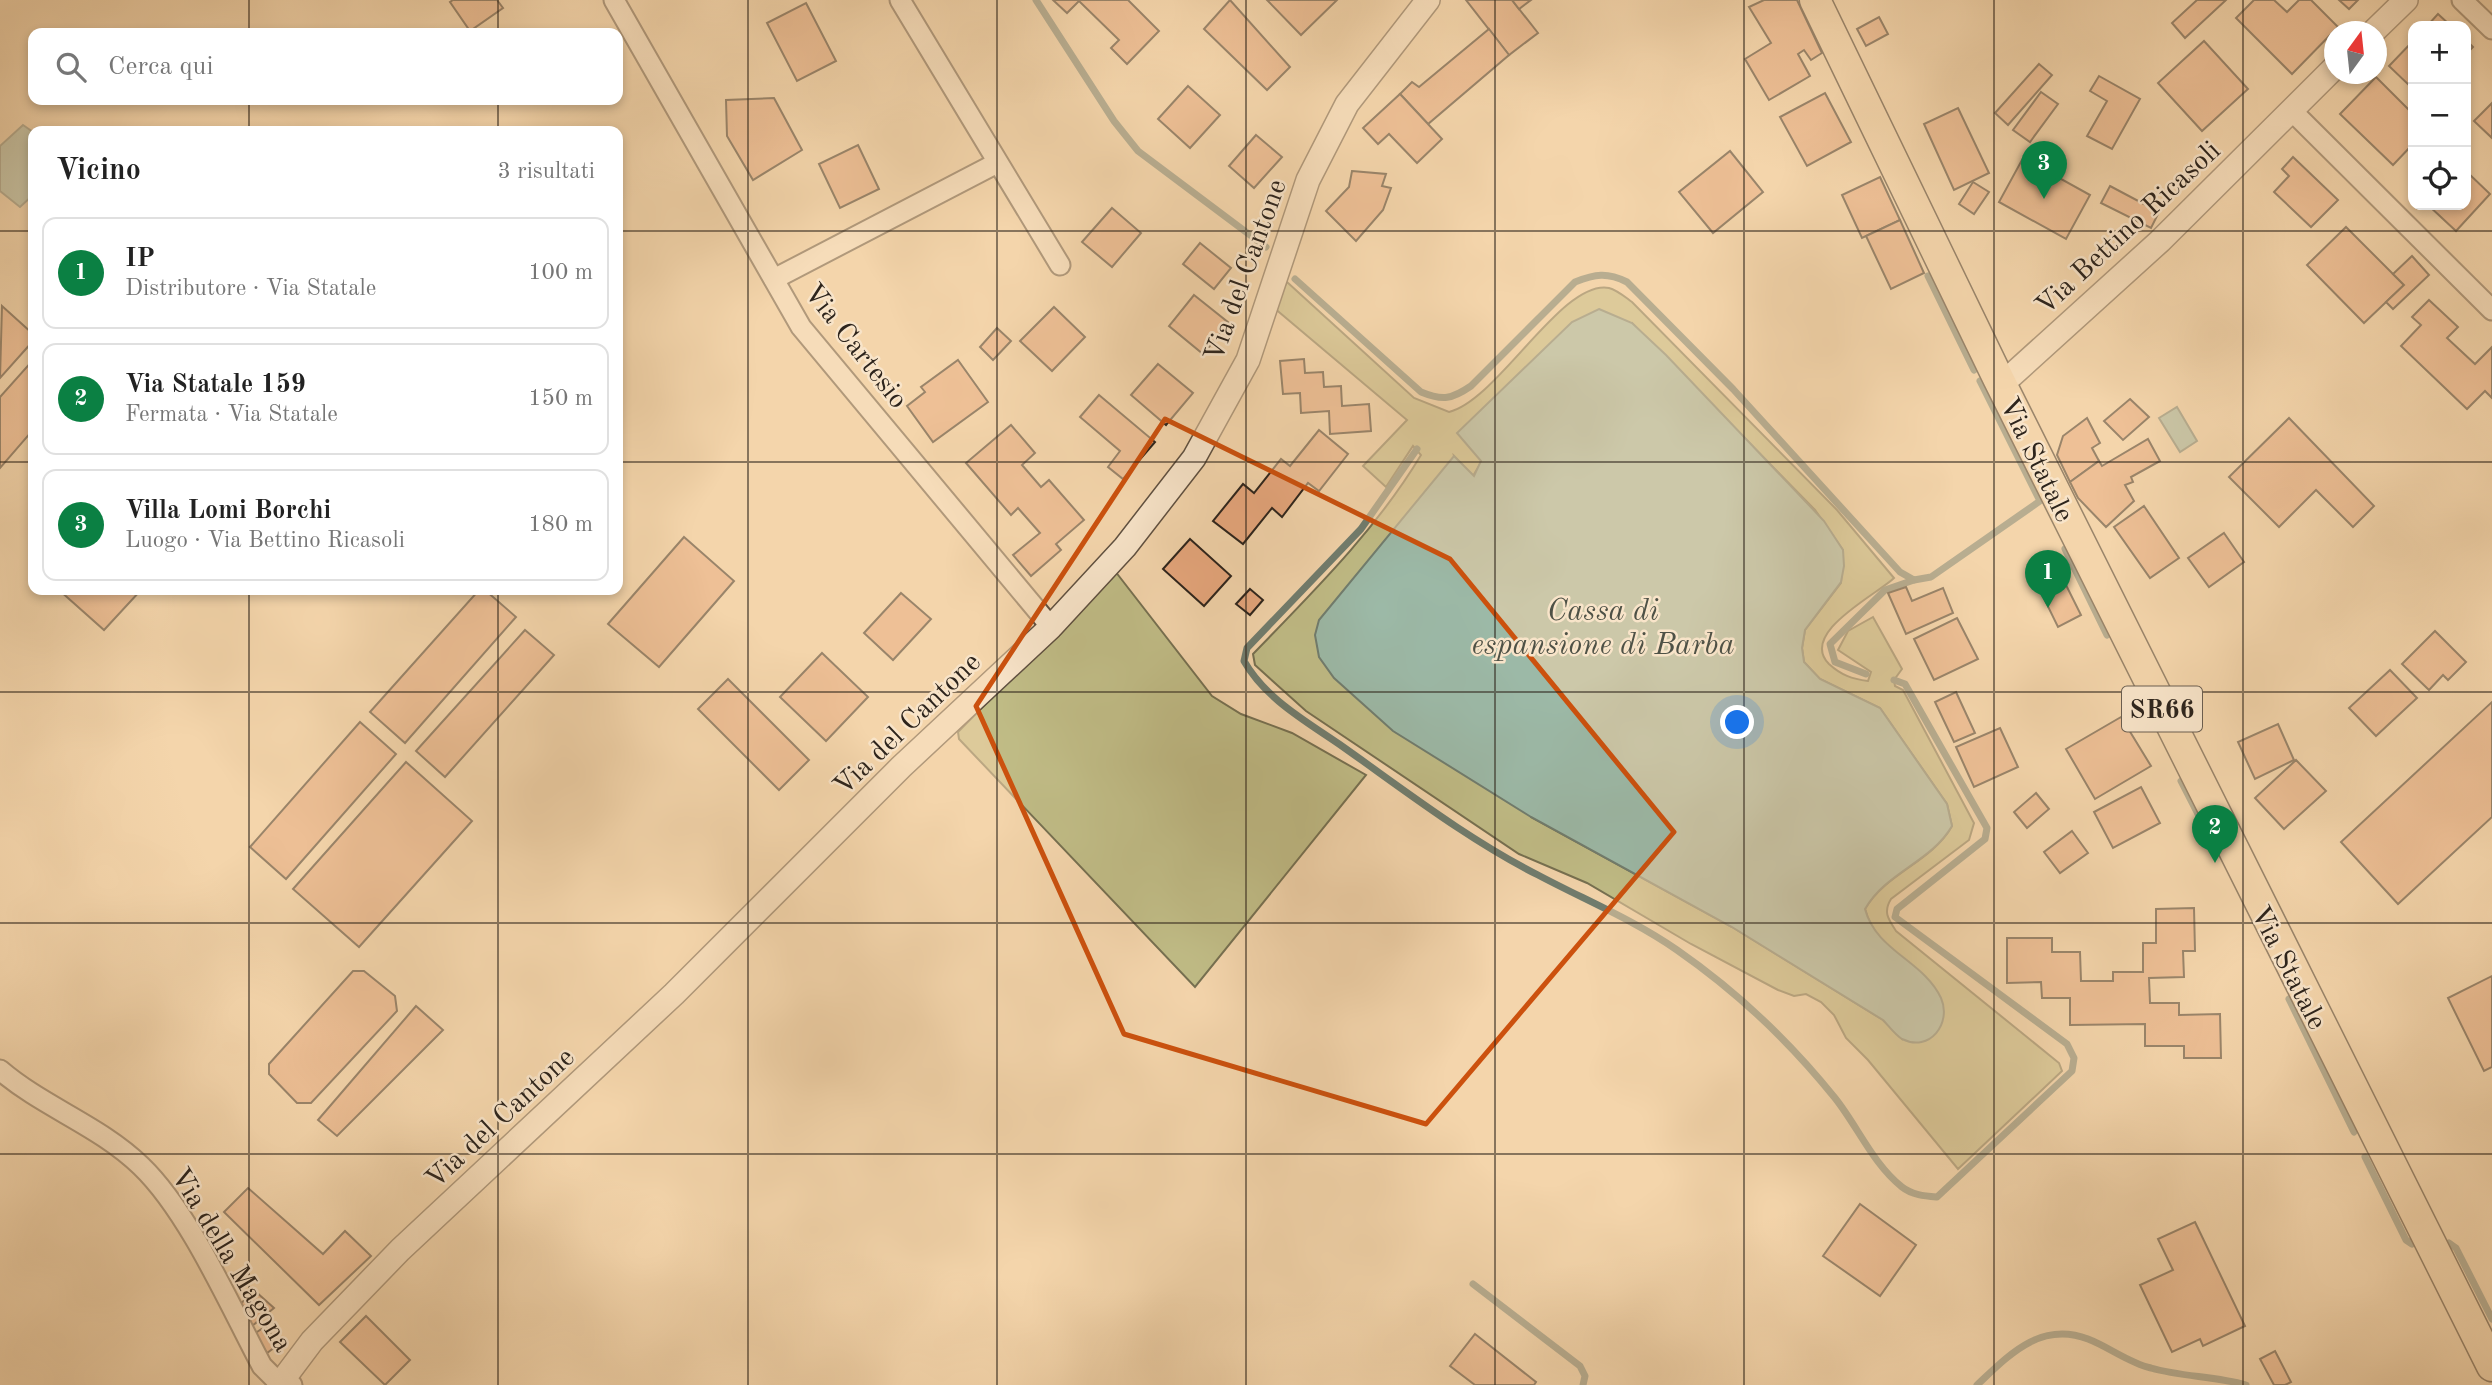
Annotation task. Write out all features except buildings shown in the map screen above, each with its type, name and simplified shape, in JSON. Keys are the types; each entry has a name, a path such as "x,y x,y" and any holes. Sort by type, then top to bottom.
{"main road":[{"name":"Via Statale","path":"1815,0 1998,378 2492,1366"}],"street":[{"name":"Via Cartesio","path":"614,0 801,327 1051,627"},
{"path":"900,0 1060,265"},
{"name":"Via del Cantone","path":"284,1384 312,1341 400,1250 674,994 901,767 1051,627 1125,547 1194,458 1248,360 1308,180 1347,104 1428,0"},
{"path":"2384,21 2406,0"},
{"path":"2462,0 2492,29"},
{"name":"Via Bettino Ricasoli","path":"1998,378 2011,376 2160,241 2324,78"},
{"path":"2292,111 2492,310"},
{"path":"774,279 998,163"},
{"name":"Via della Magona","path":"0,1070 120,1148 141,1166 171,1200 262,1366 284,1384"}],"highlighted area":[{"path":"1165,419 1450,559 1674,832 1426,1124 1124,1034 976,706"}],"shaded area":[{"path":"1287,282 1414,398 1449,412 1468,403 1488,386 1571,302 1591,290 1612,289 1632,302 1837,510 1894,578 1832,627 1824,640 1822,652 1829,664 1838,671 1852,678 1868,681 1871,672 1838,650 1848,631 1873,617 1902,669 1894,680 1895,686 1903,690 1974,823 1969,840 1891,899 1887,915 1896,931 2059,1063 2062,1071 1958,1169 1868,1060 1846,1038 1834,1015 1821,1002 1806,994 1794,996 1778,990 1691,944 1587,883 1519,854 1306,711 1255,665 1253,654 1364,534 1421,455 1413,446 1386,487 1363,466 1407,420 1273,307","holes":["1632,323 1815,510 1843,550 1841,583 1805,630 1802,648 1804,662 1820,679 1880,708 1947,804 1952,826 1933,849 1885,886 1865,909 1881,939 1923,977 1902,1039 1883,1020 1732,927 1531,817 1454,456 1473,476 1482,461 1458,433"]},
{"path":"1115,571 1212,696 1241,714 1292,733 1366,775 1195,987 959,739 958,732"}],"water":[{"path":"23,125 28,128 28,200 20,207 0,191 0,146"},
{"name":"Cassa di espansione di Barba","path":"1599,309 1632,323 1666,355 1824,521 1843,550 1841,582 1805,630 1802,648 1804,662 1820,679 1880,708 1947,804 1952,826 1932,849 1884,885 1865,909 1879,935 1924,974 1941,998 1944,1008 1941,1026 1930,1039 1912,1042 1902,1039 1883,1020 1732,927 1531,817 1393,731 1334,678 1319,657 1315,635 1319,620 1454,456 1474,476 1481,461 1457,433 1572,322"},
{"path":"2177,407 2197,441 2180,452 2159,418"}],"waterway":[{"path":"1036,0 1114,121 1138,151 1266,247"},
{"path":"1295,279 1421,392 1435,397 1453,396 1471,386 1575,282 1601,275 1627,282 1733,389 1900,572 1914,580 1931,577 2040,501 1980,381"},
{"path":"1928,276 1974,370"},
{"path":"1417,449 1361,529 1247,648 1244,661 1253,674 1286,707 1461,830 1512,861 1643,929 1699,966 1761,1018 1800,1057 1835,1098 1892,1178 1910,1192 1937,1197 2072,1071 2074,1058 2067,1044 1895,917 1897,909 1985,839 1987,828 1905,684 1894,680"},
{"path":"2065,549 2107,635"},
{"path":"1866,674 1835,662 1830,644 1885,590 1914,580"},
{"path":"2181,781 2201,820"},
{"path":"2289,999 2354,1132"},
{"path":"2365,1157 2406,1240 2412,1244"},
{"path":"2449,1243 2456,1248 2492,1319"},
{"path":"1473,1284 1580,1366 1585,1376 1583,1385"},
{"path":"1977,1385 2026,1344 2055,1334 2088,1339 2151,1368 2246,1385"}],"place":[{"name":"Villa Lomi Borchi","path":"2044,199"},
{"name":"IP","path":"2048,608"},
{"name":"Via Statale 159","path":"2215,863"}]}
